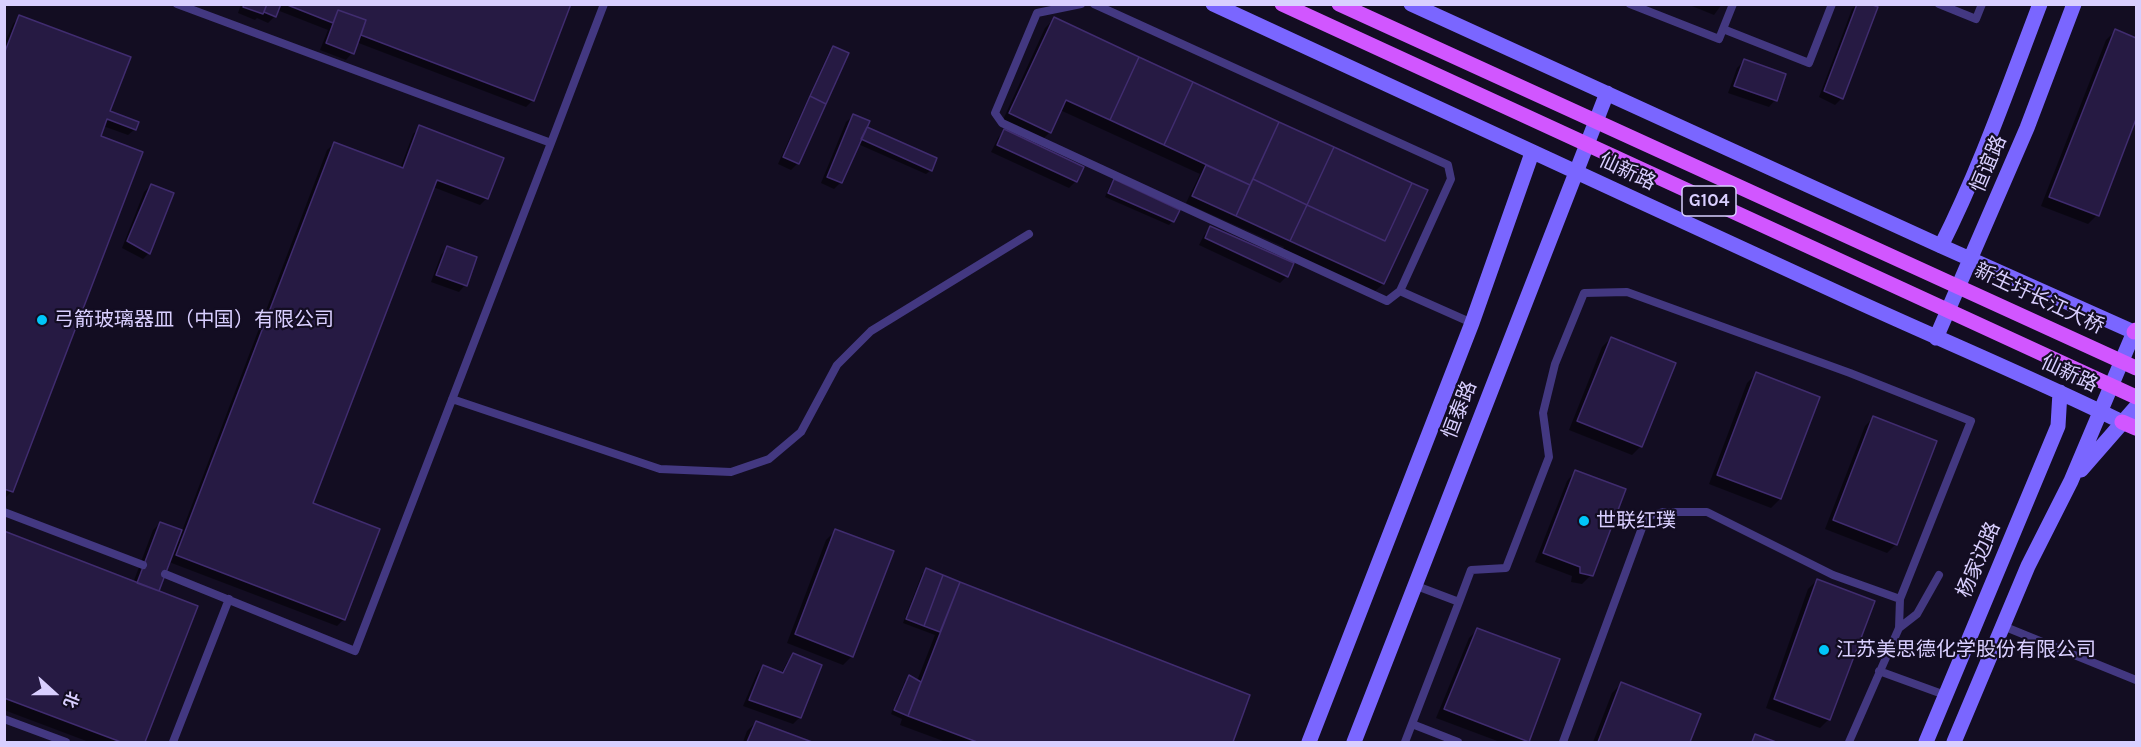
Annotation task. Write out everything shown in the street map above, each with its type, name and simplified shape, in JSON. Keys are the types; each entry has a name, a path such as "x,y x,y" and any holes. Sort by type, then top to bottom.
{"main road":[{"name":"仙新路","path":"1213,4 1532,153 2129,425"},
{"name":"仙新路","path":"1282,4 2136,397"},
{"name":"仙新路","path":"1340,4 1956,284"},
{"path":"1411,4 1941,246 2136,331 2071,481 2028,566 1954,742"},
{"name":"恒谊路","path":"1941,246 1992,128 2040,4"},
{"name":"恒谊路","path":"1936,338 2027,128 2074,4"},
{"name":"恒泰路","path":"1354,742 1607,93"},
{"name":"恒泰路","path":"1309,742 1472,323 1532,153"},
{"name":"新生圩长江大桥","path":"1956,284 2136,368"},
{"name":"杨家边路","path":"1926,742 2058,426 2060,392"},
{"path":"2071,481 2129,425 2136,407"}],"lane":[{"path":"177,4 551,143"},
{"path":"165,574 355,651 604,4"},
{"path":"1081,4 1037,13 994,113 1002,123 1388,301 1400,291 1451,179 1448,165 1094,4"},
{"path":"1630,4 1719,39 1733,4"},
{"path":"1723,29 1809,63 1832,4"},
{"path":"1939,4 1976,19 1982,4"},
{"path":"452,399 660,469 730,472 769,459 801,432 837,365 871,332 1029,234"},
{"path":"1400,291 1472,323"},
{"path":"1405,742 1471,570 1506,568 1549,457 1543,413 1555,364 1584,294 1627,292 1850,373 1971,421 1900,600 1899,628 1849,742"},
{"path":"4,512 143,565"},
{"path":"1563,742 1646,517 1663,512 1707,512 1833,575 1900,600"},
{"path":"1899,628 1917,614 1939,574"},
{"path":"1414,585 1459,602"},
{"path":"173,742 229,598"},
{"path":"2003,626 2136,680"},
{"path":"1879,671 1945,696"},
{"path":"4,719 66,742"},
{"path":"1412,724 1458,742"}],"building":[{"path":"244,4 267,4 263,14 243,7"},
{"path":"267,4 281,4 276,17 264,12"},
{"path":"285,4 571,4 534,101 361,35 366,20 338,10 333,23"},
{"path":"1857,4 1870,4 1878,7 1843,99 1824,91"},
{"path":"338,10 366,20 354,54 326,43"},
{"name":"弓箭玻璃器皿（中国）有限公司","path":"19,15 131,57 110,111 139,122 136,130 107,119 101,136 143,152 13,492 4,489 4,54"},
{"path":"1054,17 1139,57 1110,120 1066,100 1051,133 1009,113"},
{"path":"2115,29 2136,38 2136,119 2099,216 2049,197"},
{"path":"833,46 849,53 826,104 810,96"},
{"path":"1139,57 1193,82 1164,145 1110,120"},
{"path":"1744,59 1786,74 1777,101 1734,86"},
{"path":"1193,82 1279,122 1250,185 1164,145"},
{"path":"810,96 826,104 799,164 783,157"},
{"path":"853,114 870,121 842,183 827,177"},
{"path":"1279,122 1334,147 1307,205 1253,179"},
{"path":"419,125 504,158 488,199 437,180 313,503 380,529 345,620 176,555 334,142 403,168"},
{"path":"867,127 937,158 932,171 861,139"},
{"path":"1004,129 1084,167 1077,182 997,145"},
{"path":"1334,147 1412,183 1385,241 1307,205"},
{"path":"1206,165 1250,185 1236,216 1192,196"},
{"path":"1114,179 1180,210 1174,222 1108,193"},
{"path":"1253,179 1307,205 1290,241 1236,216"},
{"path":"1412,183 1428,190 1384,284 1290,241 1307,205 1385,241"},
{"path":"151,184 174,193 150,254 127,241"},
{"path":"1210,226 1294,263 1288,277 1205,238"},
{"path":"447,246 477,257 467,286 436,275"},
{"path":"1611,337 1676,363 1642,447 1577,421"},
{"path":"1756,372 1820,397 1781,499 1717,475"},
{"path":"1873,416 1937,441 1897,545 1833,520"},
{"name":"世联红璞","path":"1575,470 1626,489 1593,576 1580,573 1580,567 1543,553"},
{"path":"160,522 182,530 159,591 137,583"},
{"path":"835,529 894,551 853,657 795,634"},
{"path":"4,531 198,606 145,742 121,742 4,698"},
{"path":"926,568 943,575 924,626 906,619"},
{"path":"943,575 960,582 940,632 924,626"},
{"name":"江苏美思德化学股份有限公司","path":"1817,579 1875,601 1830,720 1774,699"},
{"path":"960,582 1250,695 1233,742 977,742 908,716"},
{"path":"1477,628 1560,659 1529,742 1444,709"},
{"path":"793,653 822,665 801,718 749,700 763,665 783,673"},
{"path":"909,675 921,682 908,716 894,710"},
{"path":"1621,682 1701,714 1690,742 1598,742"},
{"path":"756,721 812,742 747,742"},
{"path":"1755,734 1776,742 1752,742"}],"place":[{"name":"弓箭玻璃器皿（中国）有限公司","path":"42,320"},
{"name":"世联红璞","path":"1584,521"},
{"name":"江苏美思德化学股份有限公司","path":"1824,650"}]}
